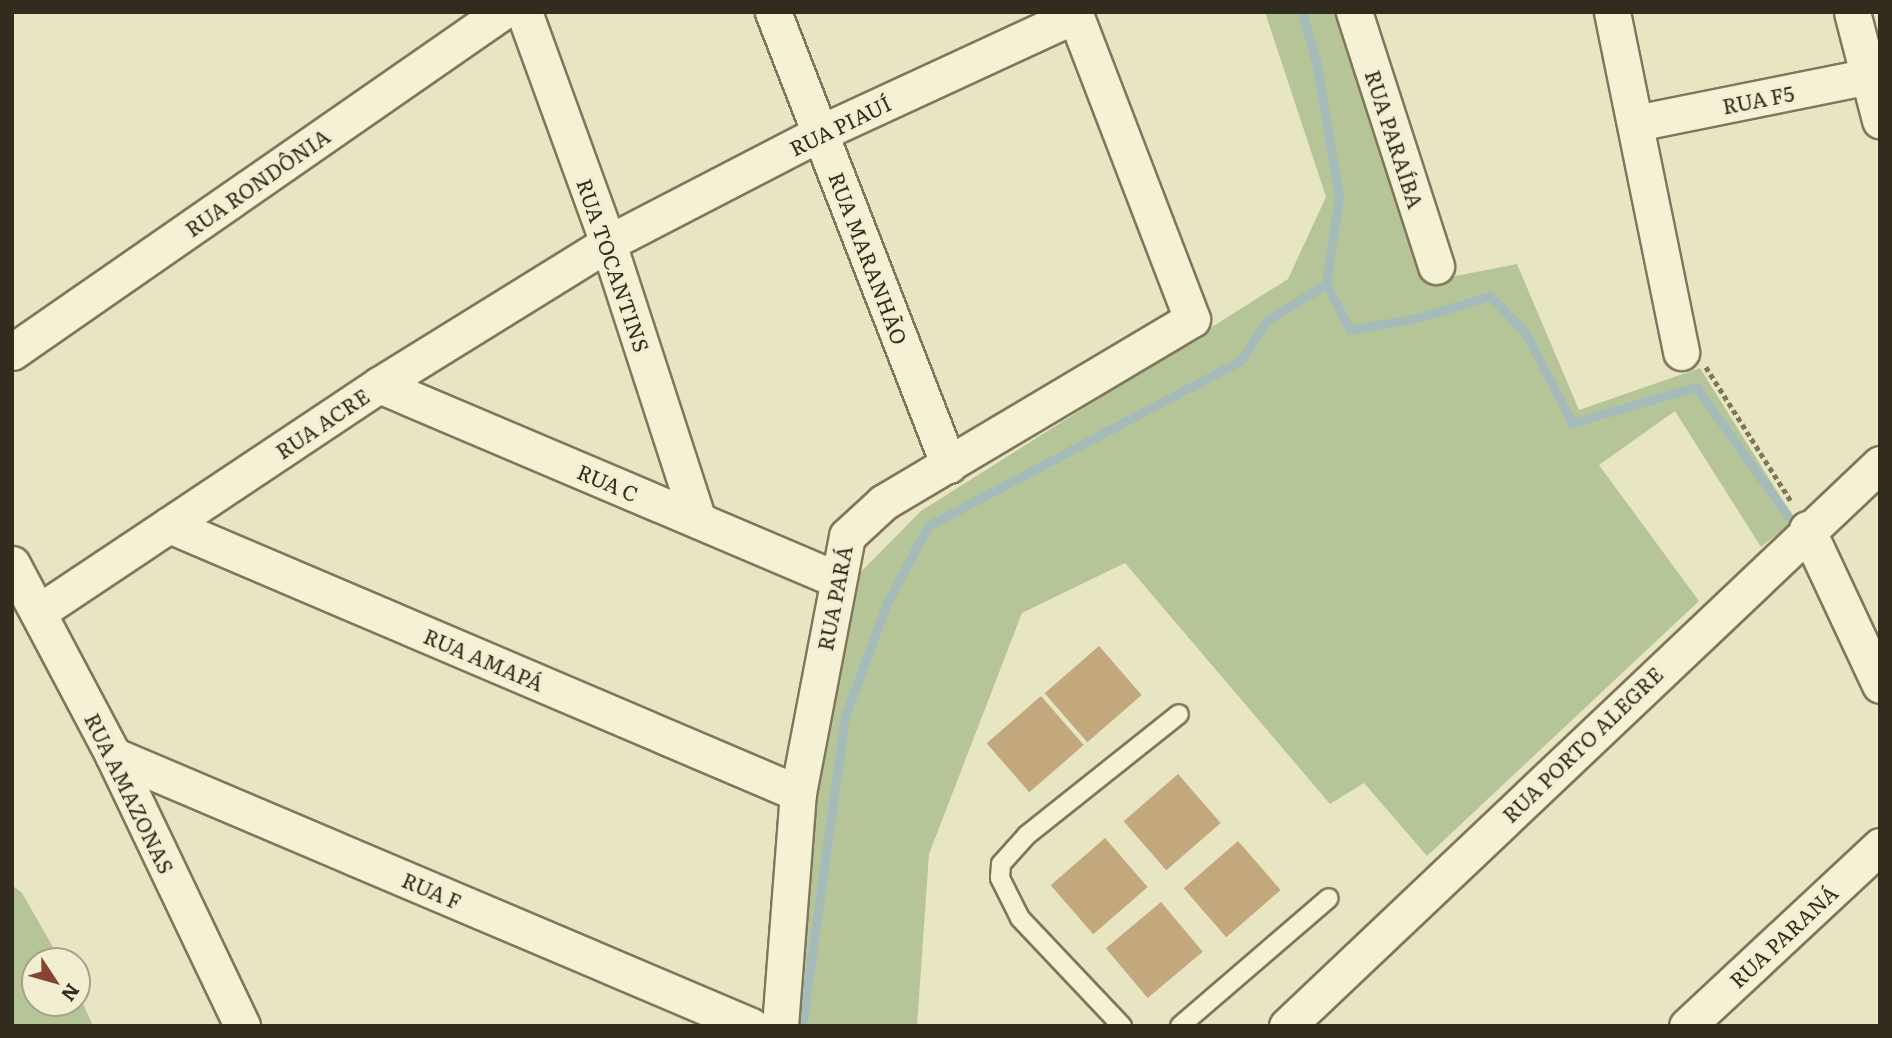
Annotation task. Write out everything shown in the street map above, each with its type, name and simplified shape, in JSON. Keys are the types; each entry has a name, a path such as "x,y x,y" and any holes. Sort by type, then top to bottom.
{"street":[{"name":"RUA RONDÔNIA","path":"12,352 502,12"},
{"name":"RUA TOCANTINS","path":"524,12 608,243 698,520"},
{"name":"RUA MARANHÃO","path":"773,12 949,465"},
{"name":"RUA PARAÍBA","path":"1354,12 1436,266"},
{"path":"1612,12 1681,352"},
{"path":"1852,12 1873,75 1880,120"},
{"name":"RUA PIAUÍ","path":"608,243 820,133 1074,14"},
{"name":"RUA PARÁ","path":"780,1026 798,793 846,537 858,522 1192,318 1074,14"},
{"name":"RUA F5","path":"1636,123 1873,75"},
{"name":"RUA ACRE","path":"40,611 379,385 608,243"},
{"name":"RUA C","path":"379,385 836,579"},
{"name":"RUA PORTO ALEGRE","path":"1287,1026 1807,528 1880,464"},
{"name":"RUA AMAPÁ","path":"169,525 798,793"},
{"path":"1807,528 1880,685"},
{"name":"RUA AMAZONAS","path":"12,564 40,611 113,755 242,1026"},
{"name":"RUA F","path":"113,755 751,1026"},
{"name":"RUA PARANÁ","path":"1687,1026 1880,846"}],"lane":[{"path":"1122,1026 1020,918 1003,885 1001,864 1027,835 1179,714"},
{"path":"1180,1026 1329,898"}],"path":[{"path":"1681,352 1711,369 1807,528"}],"green space":[{"path":"1265,12 1339,12 1425,282 1517,264 1579,410 1700,368 1795,520 1761,547 1675,411 1599,465 1699,601 1427,856 1364,783 1330,804 1125,563 1022,613 929,854 917,1026 789,1026 844,589 921,511 1288,279 1326,197"},
{"path":"12,885 22,893 53,947 21,947 21,1017 89,1017 93,1026 12,1026"}],"building":[{"path":"1099,646 1142,695 1087,742 1045,693"},
{"path":"1041,696 1084,745 1029,792 987,743"},
{"path":"1178,774 1221,823 1166,870 1124,821"},
{"path":"1105,838 1148,887 1093,934 1051,885"},
{"path":"1238,841 1281,890 1226,937 1184,888"},
{"path":"1161,902 1203,952 1148,998 1106,948"}],"waterway":[{"path":"802,1026 845,716 887,603 928,526 1241,360 1267,320 1326,284 1339,196 1316,62 1302,12"},
{"path":"1326,284 1350,330 1417,318 1490,296 1525,332 1572,423 1696,387 1788,516"}]}
